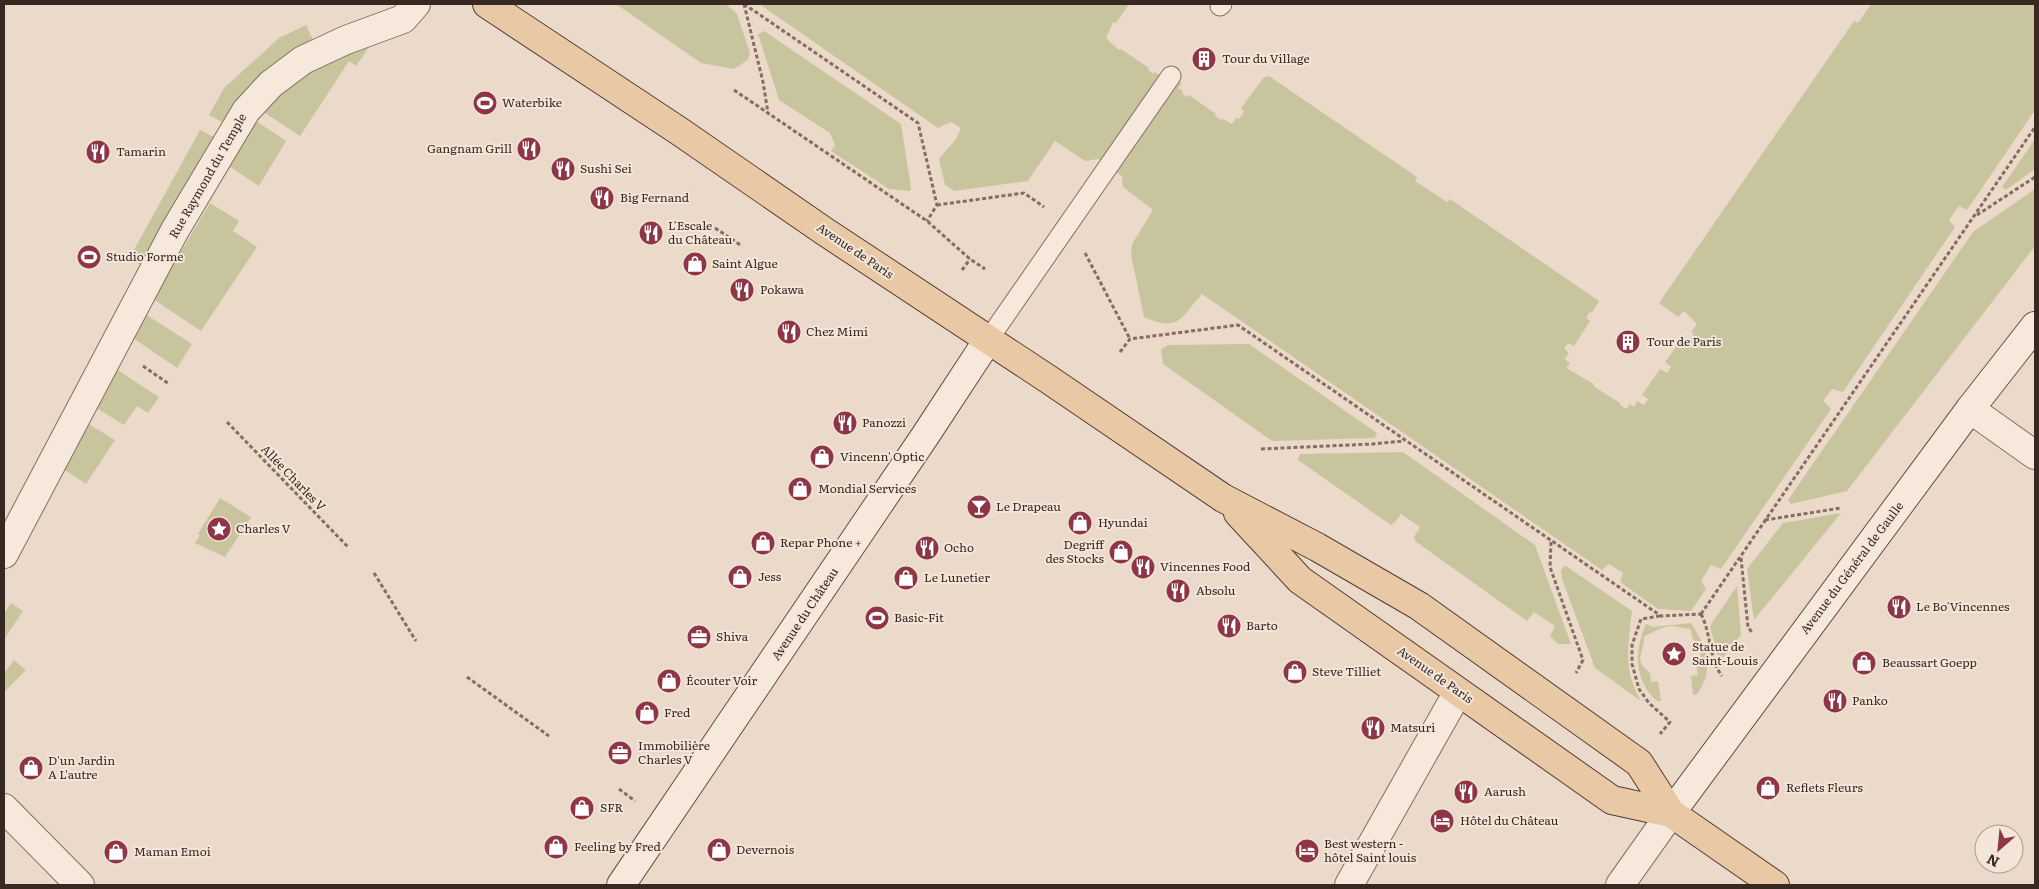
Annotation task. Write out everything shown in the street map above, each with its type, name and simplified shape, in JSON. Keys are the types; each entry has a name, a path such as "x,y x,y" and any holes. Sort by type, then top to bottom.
{"main road":[{"name":"Avenue de Paris","path":"487,4 679,131 1223,498 1317,547 1419,606 1639,763 1671,812 1775,885"},
{"name":"Avenue de Paris","path":"1223,498 1300,580 1612,800 1671,812"}],"street":[{"name":"Rue Raymond du Temple","path":"4,554 176,230 246,111 271,84 304,60 346,40 404,19 416,4"},
{"name":"Avenue du Général de Gaulle","path":"1620,885 1671,812 1970,409 2035,326"},
{"name":"Avenue du Château","path":"620,885 925,436 988,340"},
{"path":"1970,409 2035,455"},
{"path":"1350,885 1458,692"},
{"path":"4,808 80,885"}],"lane":[{"path":"988,340 1171,76"}],"path":[{"path":"744,4 763,82 768,113"},
{"path":"744,4 918,123 937,205 927,221"},
{"path":"734,90 927,221 985,270"},
{"path":"1701,614 2035,127"},
{"path":"1974,216 2035,177"},
{"path":"937,205 1024,193 1070,224 1130,339"},
{"path":"715,228 742,246"},
{"path":"962,270 970,259"},
{"path":"1120,352 1130,339 1238,325 1661,616"},
{"name":"Allée Charles V","path":"227,422 348,547"},
{"path":"1262,448 1404,441"},
{"path":"1765,520 1841,508"},
{"path":"1551,541 1550,567 1583,660 1576,673"},
{"path":"1741,558 1748,627 1753,634"},
{"path":"374,573 416,641"},
{"path":"1660,734 1670,722 1649,704 1639,689 1632,664 1632,645 1640,619 1701,614"},
{"path":"1701,614 1707,626 1716,668 1722,676"},
{"path":"467,678 549,736"},
{"path":"619,789 641,806"}],"shaded area":[{"path":"616,4 726,4 737,14 750,53 748,60 734,69 701,63"},
{"path":"759,4 1129,4 1116,23 1113,22 1106,38 1119,50 1121,49 1149,68 1148,70 1153,74 1155,72 1160,76 1163,71 1182,83 1178,88 1183,91 1182,93 1187,97 1189,95 1216,114 1215,116 1221,120 1223,119 1232,124 1236,118 1239,119 1244,111 1241,108 1264,77 1269,76 1417,177 1415,181 1447,202 1450,199 1599,301 1592,313 1590,312 1586,318 1590,321 1574,346 1568,343 1564,349 1569,353 1565,359 1570,363 1566,368 1594,384 1593,386 1626,409 1630,404 1634,407 1637,401 1644,405 1648,399 1642,395 1660,369 1667,373 1671,367 1665,362 1683,337 1689,340 1694,334 1691,332 1697,324 1684,311 1678,317 1659,303 1854,21 1858,23 1871,4 2035,4 2035,110 1967,210 1959,206 1949,220 1955,227 1843,392 1832,389 1823,401 1831,409 1721,569 1711,565 1701,581 1706,589 1691,611 1658,609 1620,582 1623,573 1609,564 1602,570 1202,294 1184,316 1173,323 1156,322 1144,317 1131,255 1132,244 1153,210 1123,187 1122,176 1098,159 1085,161 1055,141 1028,181 954,191 945,185 939,159 956,139 961,128 951,122 938,128"},
{"path":"306,25 313,40 286,55 262,75 241,98 224,123 209,115 224,88 279,38"},
{"path":"764,31 901,124 910,191 889,189 831,151 835,145 830,133 779,100 758,34"},
{"path":"367,44 370,46 356,66 349,61 300,136 262,111 310,70"},
{"path":"256,121 286,141 259,186 230,167"},
{"path":"200,130 216,138 145,267 129,259"},
{"path":"2035,139 2035,169 2006,190 2002,187"},
{"path":"2035,189 2035,246 1847,491 1791,504 1788,500 1973,232"},
{"path":"210,203 239,221 233,231 257,247 201,331 153,299"},
{"path":"145,314 192,344 177,368 133,338"},
{"path":"1249,344 1377,433 1375,438 1272,441 1163,364 1161,349 1169,345"},
{"path":"116,369 159,397 148,413 137,406 124,425 95,407"},
{"path":"87,423 115,440 86,484 62,468"},
{"path":"1403,452 1535,545 1571,644 1558,644 1550,636 1555,626 1534,612 1527,621 1415,541 1414,537 1420,527 1401,514 1391,525 1298,460 1300,454"},
{"path":"220,498 251,517 225,557 195,543 200,535 198,534"},
{"path":"1841,513 1754,620 1747,569 1783,523"},
{"path":"1564,566 1632,611 1628,647 1629,668 1635,690 1641,701 1595,668 1562,579 1561,571"},
{"path":"1737,586 1741,635 1719,662 1710,626"},
{"path":"11,603 23,611 4,639 4,614"},
{"path":"1691,623 1701,640 1707,659 1706,677 1696,695 1693,695 1691,676 1698,675 1696,665 1701,654 1698,644 1692,638 1691,629 1671,626 1644,636 1640,660 1650,673 1651,682 1658,681 1661,701 1657,701 1644,684 1638,665 1639,645 1646,624 1653,627"},
{"path":"14,660 26,670 4,692 4,673"}],"place":[{"name":"Tour du Village","path":"1204,59"},
{"name":"Waterbike","path":"485,103"},
{"name":"Gangnam Grill","path":"529,149"},
{"name":"Tamarin","path":"98,152"},
{"name":"Sushi Sei","path":"563,169"},
{"name":"Big Fernand","path":"602,198"},
{"name":"L'Escale du Château","path":"651,233"},
{"name":"Studio Forme","path":"89,257"},
{"name":"Saint Algue","path":"695,264"},
{"name":"Pokawa","path":"742,290"},
{"name":"Chez Mimi","path":"789,332"},
{"name":"Tour de Paris","path":"1628,342"},
{"name":"Panozzi","path":"845,423"},
{"name":"Vincenn' Optic","path":"822,457"},
{"name":"Mondial Services","path":"800,489"},
{"name":"Le Drapeau","path":"979,507"},
{"name":"Hyundai","path":"1080,523"},
{"name":"Charles V","path":"219,529"},
{"name":"Repar Phone +","path":"763,543"},
{"name":"Ocho","path":"927,548"},
{"name":"Degriff des Stocks","path":"1121,552"},
{"name":"Vincennes Food","path":"1143,567"},
{"name":"Jess","path":"740,577"},
{"name":"Le Lunetier","path":"906,578"},
{"name":"Absolu","path":"1178,591"},
{"name":"Le Bo'Vincennes","path":"1899,607"},
{"name":"Basic-Fit","path":"877,618"},
{"name":"Barto","path":"1229,626"},
{"name":"Shiva","path":"699,637"},
{"name":"Statue de Saint-Louis","path":"1674,654"},
{"name":"Beaussart Goepp","path":"1864,663"},
{"name":"Steve Tilliet","path":"1295,672"},
{"name":"Écouter Voir","path":"669,681"},
{"name":"Panko","path":"1835,701"},
{"name":"Fred","path":"647,713"},
{"name":"Matsuri","path":"1373,728"},
{"name":"Immobilière Charles V","path":"620,753"},
{"name":"D'un Jardin A L'autre","path":"31,768"},
{"name":"Reflets Fleurs","path":"1768,788"},
{"name":"Aarush","path":"1466,792"},
{"name":"SFR","path":"582,808"},
{"name":"Hôtel du Château","path":"1442,821"},
{"name":"Feeling by Fred","path":"556,847"},
{"name":"Devernois","path":"719,850"},
{"name":"Best western - hôtel Saint louis","path":"1307,851"},
{"name":"Maman Emoi","path":"116,852"}]}
